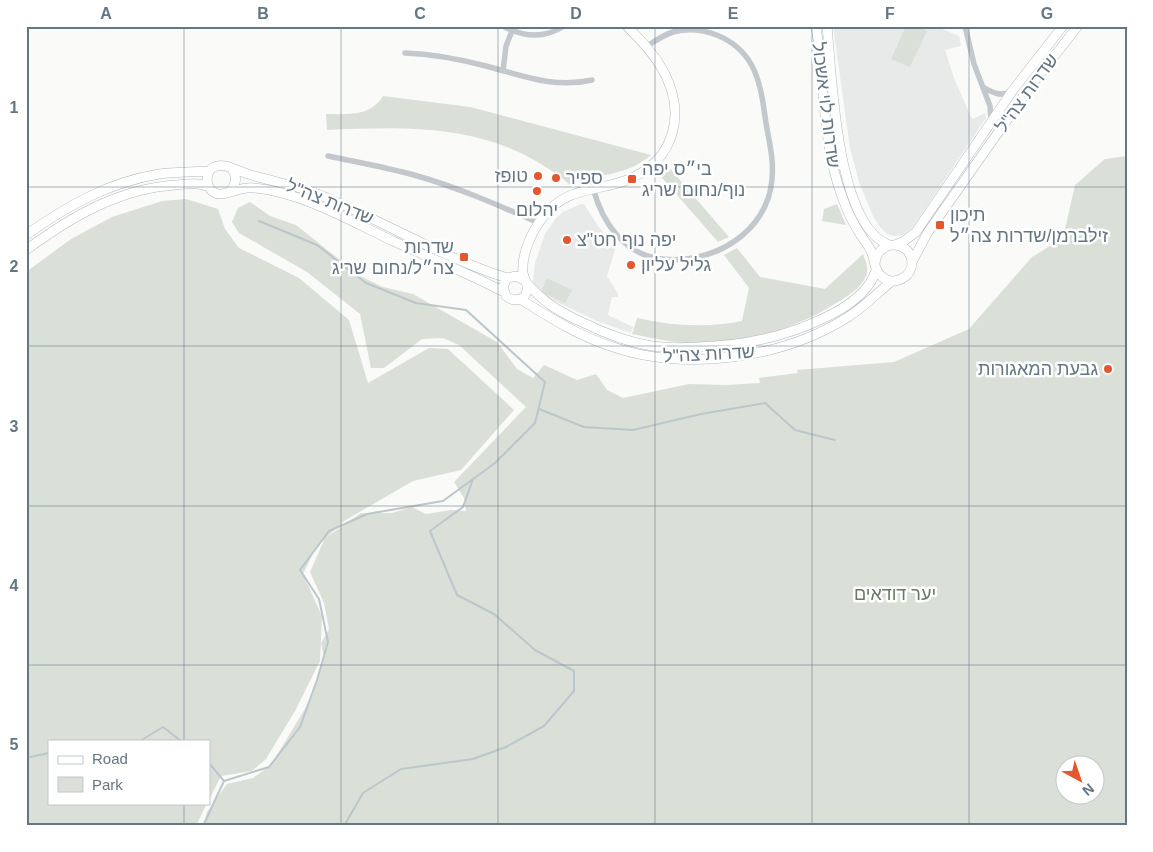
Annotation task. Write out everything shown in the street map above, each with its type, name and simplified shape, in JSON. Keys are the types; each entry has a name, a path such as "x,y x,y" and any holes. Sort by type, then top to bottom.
{"main road":[{"path":"525,254 523,269 527,291 520,299 510,299 504,292 503,285 518,269 539,223 548,211 563,199 582,190 618,183 639,174 662,155 671,139 674,121 672,93 662,69 646,46 627,26"},
{"name":"שדרות לוי אשכול","path":"815,26 827,138 833,168 847,210 857,230 872,252 876,267"},
{"name":"שדרות לוי אשכול","path":"827,26 838,136 846,176 857,205 870,230 878,240 892,245"},
{"name":"שדרות צה\"ל","path":"892,245 904,241 916,232 990,123 1063,26"},
{"name":"שדרות צה\"ל","path":"912,262 932,227 1032,83 1078,26"},
{"path":"26,235 74,204 114,186 158,174 209,171 220,165 228,166 232,169 236,178 234,188 221,194 199,184 159,186 118,198 72,219 26,250"},
{"name":"שדרות צה\"ל","path":"232,169 289,184 320,195 478,268 508,278"},
{"path":"209,171 206,179 209,187"},
{"name":"שדרות צה\"ל","path":"230,191 241,188 258,188 286,194 309,202 504,292"},
{"path":"892,245 900,246 907,251 912,262 910,270 905,277 892,281 881,277 876,267 877,256 880,251 892,245"},
{"name":"שדרות צה\"ל","path":"525,281 539,297 555,310 615,336 663,347 712,347 777,337 826,318 865,291 872,280 876,267"},
{"path":"508,278 518,276 525,281"},
{"name":"שדרות צה\"ל","path":"520,299 564,326 611,347 662,358 713,358 759,353 810,337 848,317 892,281"}],"street":[{"path":"503,26 524,35 536,36 548,34 564,26"},
{"path":"965,26 974,64 991,110 990,123"},
{"path":"593,188 598,207 607,222 622,240 643,254 674,260 690,259 709,254 736,240 758,219 767,200 772,179 772,167 762,98 758,80 740,50 722,37 701,30 672,32 646,46"},
{"path":"503,71 506,46 512,31"},
{"path":"405,53 456,59 556,83 592,80"},
{"path":"983,87 1001,95 1015,88"},
{"path":"328,156 431,180 539,223"}],"shaded area":[{"path":"833,26 935,26 959,36 961,46 945,50 954,78 972,119 985,113 986,118 913,227 902,235 894,236 887,234 880,227 873,216 859,182 850,148"},
{"path":"584,204 598,226 616,247 607,276 618,297 612,297 608,315 633,327 631,333 597,321 542,295 534,285 535,263 545,234 556,218 563,212"}],"green space":[{"path":"906,26 916,26 927,31 910,67 891,59"},
{"path":"383,96 470,107 651,155 631,168 569,184 542,164 484,139 454,133 392,128 327,130 326,114 350,114 365,111 378,103"},
{"name":"יער דודאים","path":"1127,156 1127,826 204,826 207,812 227,784 253,778 271,765 312,697 324,658 321,643 329,629 324,603 310,572 324,540 316,547 303,574 322,616 320,661 295,711 266,759 252,771 221,776 210,798 210,740 48,740 48,804 207,804 196,826 26,826 26,272 71,239 112,217 162,201 186,199 218,209 225,229 239,248 299,278 349,320 368,383 429,348 448,349 514,410 461,470 413,481 344,521 327,537 361,513 392,513 412,507 426,514 451,510 466,511 464,498 454,482 526,407 459,345 443,338 422,339 384,368 371,368 360,314 307,272 239,233 232,222 238,208 250,202 270,216 296,225 360,276 383,287 413,294 497,342 517,369 533,378 544,365 577,380 596,374 607,390 623,398 689,384 726,385 760,383 759,378 798,373 797,370 894,362 969,329 1032,257 1063,238 1075,185 1105,159"},
{"path":"666,164 729,237 718,242 657,172"},
{"path":"837,204 846,225 822,221 824,209"},
{"path":"737,248 760,277 825,289 863,254 867,265 867,273 861,284 842,300 791,326 757,337 740,341 695,344 632,334 637,318 663,323 690,325 716,325 742,321 749,288 724,255"},
{"path":"547,278 572,290 565,303 541,292"}],"waterway":[{"path":"203,826 224,781 269,767 300,727 328,642 319,599 300,570 329,531 367,514 443,501 495,463 535,423 545,382 466,310 416,303 366,283 317,245 259,221"},
{"path":"539,409 584,427 633,430 701,414 765,403 795,430 835,440"},
{"path":"344,826 363,793 401,769 473,759 506,747 544,726 574,691 574,671 535,650 494,614 457,595 430,531 463,507 473,479"},
{"path":"142,740 163,727 180,740"},
{"path":"26,758 48,753"},
{"path":"210,764 223,780"}],"place":[{"name":"טופז","path":"538,176"},
{"name":"ספיר","path":"556,178"},
{"name":"בי״ס יפה נוף/נחום שריג","path":"632,179"},
{"name":"יהלום","path":"537,191"},
{"name":"תיכון זילברמן/שדרות צה״ל","path":"940,225"},
{"name":"יפה נוף חט\"צ","path":"567,240"},
{"name":"שדרות צה״ל/נחום שריג","path":"464,257"},
{"name":"גליל עליון","path":"631,265"},
{"name":"גבעת המאגורות","path":"1108,369"}]}
